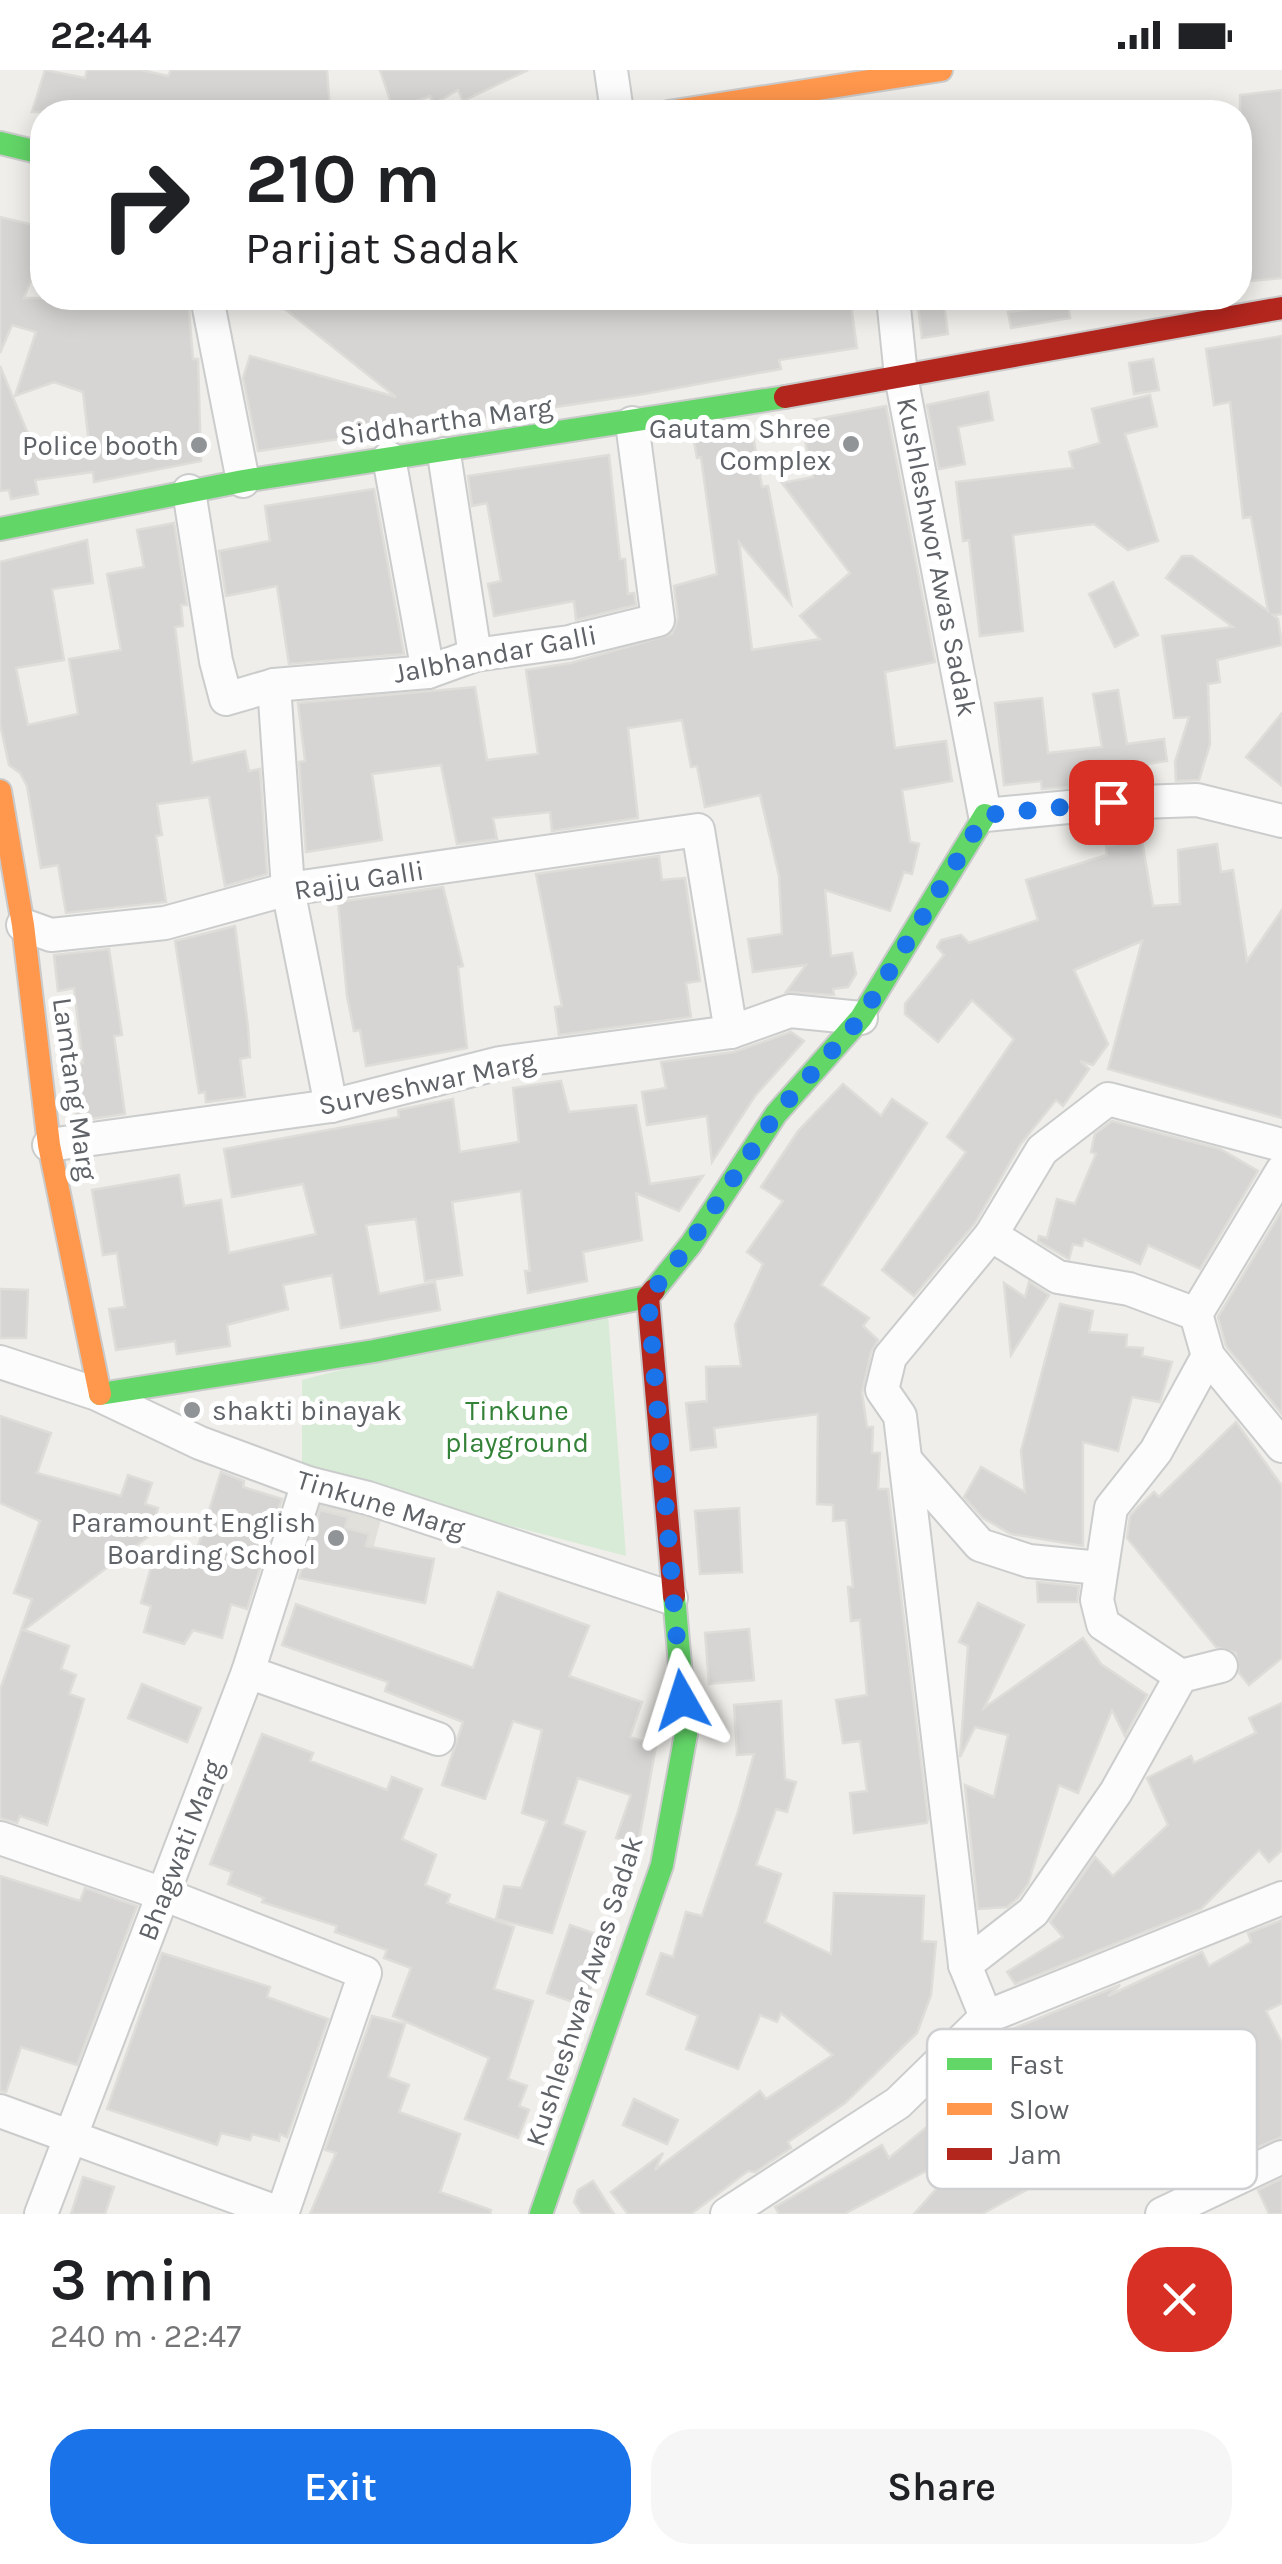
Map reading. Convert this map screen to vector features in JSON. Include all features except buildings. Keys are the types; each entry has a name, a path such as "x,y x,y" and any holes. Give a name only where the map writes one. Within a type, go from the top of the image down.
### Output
{"street":[{"path":"611,70 615,100"},
{"path":"830,100 871,97 941,70"},
{"path":"0,143 30,150"},
{"name":"Siddhartha Marg","path":"0,528 243,481 632,423 1282,308"},
{"path":"209,310 243,481"},
{"name":"Kushleshwor Awas Sadak","path":"894,310 902,376 985,815"},
{"name":"Jalbhandar Galli","path":"189,491 216,661 226,699 274,685 428,672 475,655 568,642 658,620 632,423"},
{"path":"444,454 475,655"},
{"path":"390,458 428,672"},
{"path":"274,685 288,889 331,1106"},
{"name":"Lamtang Marg","path":"0,791 24,925 50,1146 97,1394"},
{"path":"648,1297 690,1244 776,1114 861,1018 985,815 1196,800 1282,821"},
{"name":"Rajju Galli","path":"24,925 51,935 165,924 288,889 698,830 731,1032"},
{"name":"Surveshwar Marg","path":"50,1146 331,1106 500,1062 731,1032 790,1012 861,1018"},
{"path":"986,2017 965,1966 908,1463 900,1416 882,1390 890,1357 991,1235 1042,1150 1108,1099 1282,1145"},
{"path":"1282,1170 1196,1314 1208,1356 1282,1446"},
{"path":"991,1235 1058,1278 1129,1289 1196,1314"},
{"name":"Tinkune Marg","path":"97,1394 374,1351 648,1297"},
{"name":"Kushleshwar Awas Sadak","path":"541,2214 662,1864 686,1734 671,1598 648,1297"},
{"path":"1181,1676 1104,1624 1097,1600 1111,1508 1156,1451 1208,1356"},
{"name":"Tinkune Marg","path":"0,1362 97,1394 200,1443 308,1483 368,1498 671,1598"},
{"path":"908,1463 980,1545 1029,1562 1100,1568"},
{"name":"Bhagwati Marg","path":"41,2214 67,2137 248,1672 308,1483"},
{"path":"965,1966 1034,1912 1116,1792 1181,1676 1221,1666"},
{"path":"248,1672 438,1739"},
{"path":"0,1838 163,1894 366,1973 282,2214 0,2111"},
{"path":"974,2029 986,2017 1282,1898"},
{"path":"727,2214 898,2103 927,2075"},
{"path":"1257,2169 1282,2157"},
{"path":"1162,2214 1215,2189"}],"shaded area":[{"name":"Paramount English Boarding School","path":"311,1491 383,1512 363,1585 286,1564"}],"green space":[{"name":"Tinkune playground","path":"607,1301 626,1556 302,1471 302,1380"}],"traffic: fast":[{"path":"0,143 30,150"},
{"path":"0,529 243,481 785,397"},
{"path":"654,1290 691,1244 776,1114 861,1018 985,815"},
{"path":"100,1394 374,1351 648,1297"},
{"path":"541,2214 662,1865 686,1734 674,1596"}],"traffic: slow":[{"path":"746,100 941,70"},
{"path":"0,791 23,925 49,1145 100,1394"}],"traffic: jam":[{"path":"785,397 1282,308"},
{"path":"654,1290 648,1297 674,1596"}],"place":[{"name":"Gautam Shree Complex","path":"851,444"},
{"name":"Police booth","path":"199,445"},
{"name":"shakti binayak","path":"192,1410"},
{"name":"Paramount English Boarding School","path":"336,1538"}],"route":[{"path":"682,1700 648,1297 690,1244 776,1114 861,1018 985,815 1111,802"}]}
